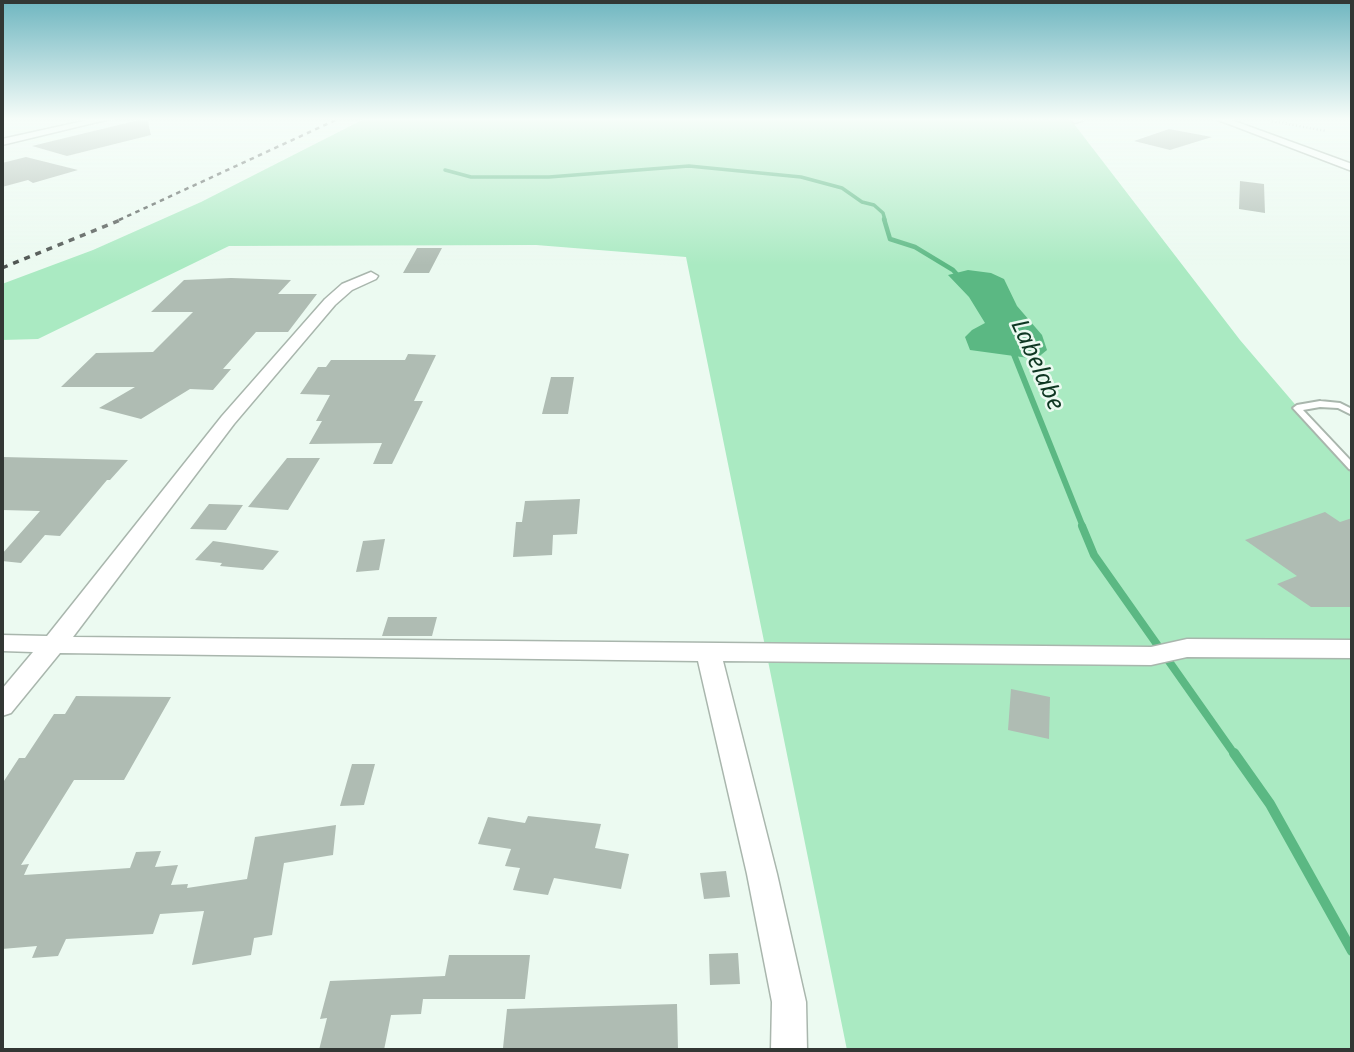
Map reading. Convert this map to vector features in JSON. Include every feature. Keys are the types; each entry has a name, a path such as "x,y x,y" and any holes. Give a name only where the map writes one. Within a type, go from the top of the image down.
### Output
{"street":[{"path":"2,706 53,645 228,420 289,348 347,287 371,276"},
{"path":"2,643 1151,656 1187,648 1352,649"},
{"path":"709,653 762,874 789,1002 789,1050"}],"lane":[{"path":"1352,412 1340,406 1320,404 1297,408 1352,467"}],"shaded area":[{"path":"270,167 1107,167 1240,340 1352,471 1352,1050 847,1050 686,257 536,245 229,246 38,339 2,340 2,284 93,250 201,202"},
{"path":"968,270 991,273 1004,279 1017,306 1042,335 1047,350 1036,359 970,350 965,337 985,323 969,297 948,275"}],"building":[{"path":"2,167 66,167 78,170 33,183 28,180 2,187"},
{"path":"1240,181 1264,184 1265,213 1239,209"},
{"path":"417,248 442,248 429,273 403,273"},
{"path":"184,280 291,280 278,294 317,294 288,332 256,332 223,369 231,369 213,390 190,389 141,419 99,408 135,387 61,387 96,353 153,352 193,312 151,312"},
{"path":"408,354 436,355 414,401 423,401 392,464 373,464 382,443 309,444 322,421 316,421 330,395 300,394 318,367 326,367 331,360 405,360"},
{"path":"551,377 574,377 568,414 542,414"},
{"path":"2,457 128,460 107,480 60,536 45,535 21,563 2,561 2,554 40,511 2,510"},
{"path":"287,458 320,458 288,510 248,507"},
{"path":"580,499 577,534 553,535 552,555 513,557 516,522 522,522 525,501"},
{"path":"209,504 243,505 226,530 190,529"},
{"path":"1325,512 1340,522 1352,518 1352,607 1311,607 1277,584 1297,576 1245,540"},
{"path":"385,539 379,570 356,572 363,541"},
{"path":"213,541 279,551 263,570 220,566 222,563 195,560"},
{"path":"388,617 437,617 432,636 382,636"},
{"path":"1011,689 1050,697 1049,739 1008,730"},
{"path":"76,696 171,697 124,780 74,780 21,865 29,864 24,875 130,868 136,852 161,851 155,867 178,865 171,885 188,884 187,888 247,879 255,837 336,825 333,855 284,863 272,935 254,938 251,955 192,965 204,911 160,914 153,934 66,939 58,956 32,958 37,946 2,949 2,784 19,758 25,758 54,714 65,714"},
{"path":"352,764 375,764 364,805 340,806"},
{"path":"528,816 601,824 595,848 629,854 621,889 554,878 548,895 513,890 520,868 505,866 511,849 478,844 488,817 525,823"},
{"path":"726,871 730,897 704,899 700,873"},
{"path":"738,953 740,984 710,985 709,954"},
{"path":"449,955 530,955 525,999 423,999 421,1014 391,1015 384,1050 319,1050 327,1018 320,1019 330,981 445,976"},
{"path":"677,1004 678,1050 503,1048 507,1009"}],"waterway":[{"name":"Labelabe","path":"445,170 471,177 549,177 675,167"},
{"name":"Labelabe","path":"700,167 801,177 842,188 862,202 874,205 883,213 885,220"},
{"name":"Labelabe","path":"884,219 890,239 915,247 953,270 961,279"},
{"name":"Labelabe","path":"1013,352 1083,527"},
{"name":"Labelabe","path":"1082,526 1094,555 1235,755"},
{"name":"Labelabe","path":"1234,753 1270,804 1352,951"}],"railway":[{"path":"119,220 234,167"},
{"path":"2,268 123,219"}]}
